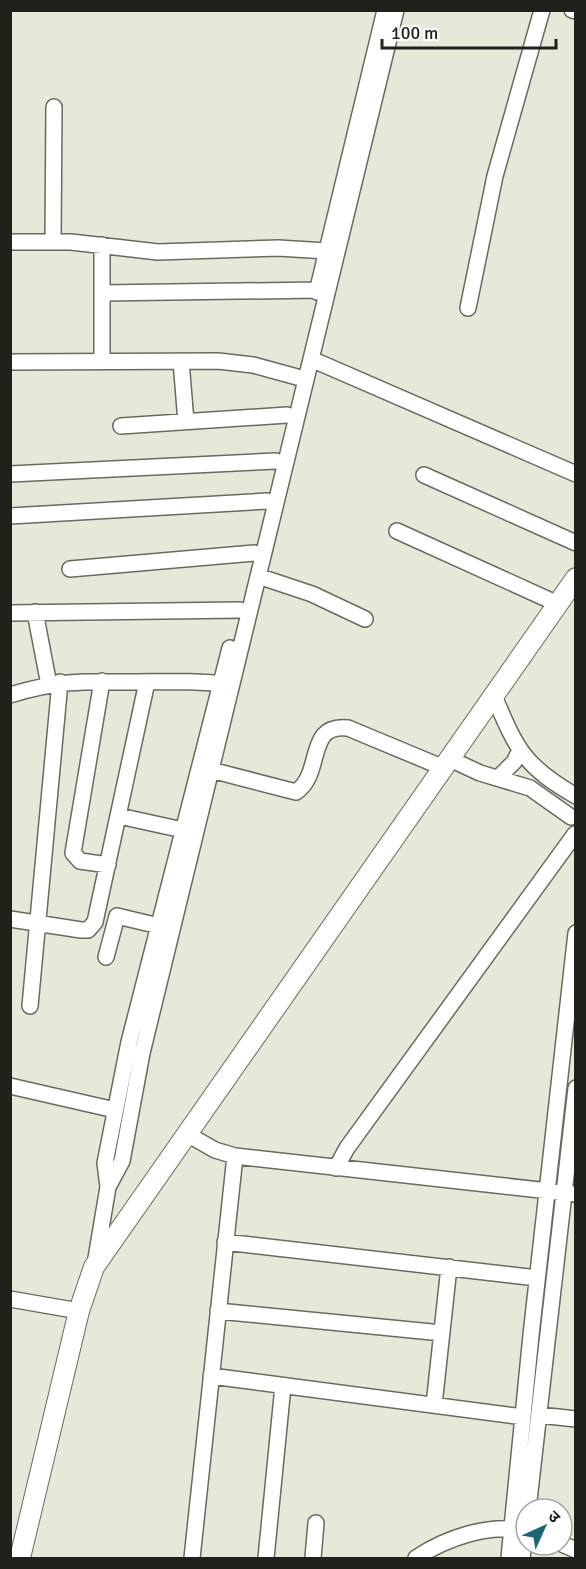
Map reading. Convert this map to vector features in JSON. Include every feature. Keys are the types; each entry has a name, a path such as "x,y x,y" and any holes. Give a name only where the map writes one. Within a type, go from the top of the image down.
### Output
{"main road":[{"path":"20,1558 79,1311 94,1267 576,578"}],"street":[{"path":"108,1187 122,1161 142,1053 211,771 240,610 385,10"},
{"path":"94,1267 108,1187 105,1163 129,1042 183,830 258,576 396,10"},
{"path":"468,308 495,176 542,10"},
{"path":"53,241 54,107"},
{"path":"10,242 53,241 158,252 278,248 327,251"},
{"path":"102,245 102,361"},
{"path":"102,293 318,290"},
{"path":"311,359 576,474"},
{"path":"10,362 181,361 253,365 297,377"},
{"path":"181,361 186,422"},
{"path":"121,426 288,415"},
{"path":"10,474 276,461"},
{"path":"424,475 576,543"},
{"path":"10,516 267,501"},
{"path":"397,531 558,604"},
{"path":"70,569 254,553"},
{"path":"258,576 312,594 364,619"},
{"path":"10,613 240,610"},
{"path":"30,1006 39,923 54,683 35,612"},
{"path":"102,681 74,853 80,861 108,865"},
{"path":"10,695 54,683 195,681 227,685"},
{"path":"10,919 81,930 92,927 119,816 147,682"},
{"path":"494,696 519,752 539,774 576,796"},
{"path":"211,771 296,792 309,778 320,739 327,730 336,727 348,728 447,764 530,788 573,813 575,835 347,1148 336,1168"},
{"path":"498,778 514,762 519,752"},
{"path":"119,816 183,830"},
{"path":"106,957 117,916 159,926"},
{"path":"522,1497 522,1417 576,933"},
{"path":"10,1086 115,1110"},
{"path":"529,1497 570,1193 576,1088"},
{"path":"187,1134 215,1150 234,1156 570,1193"},
{"path":"192,1558 234,1156"},
{"path":"225,1242 537,1278"},
{"path":"434,1405 449,1267"},
{"path":"10,1299 79,1311"},
{"path":"218,1311 442,1333"},
{"path":"211,1376 522,1417"},
{"path":"266,1558 283,1386"},
{"path":"539,1415 576,1419"},
{"path":"313,1558 316,1522"},
{"path":"416,1558 459,1537 514,1530"}]}
